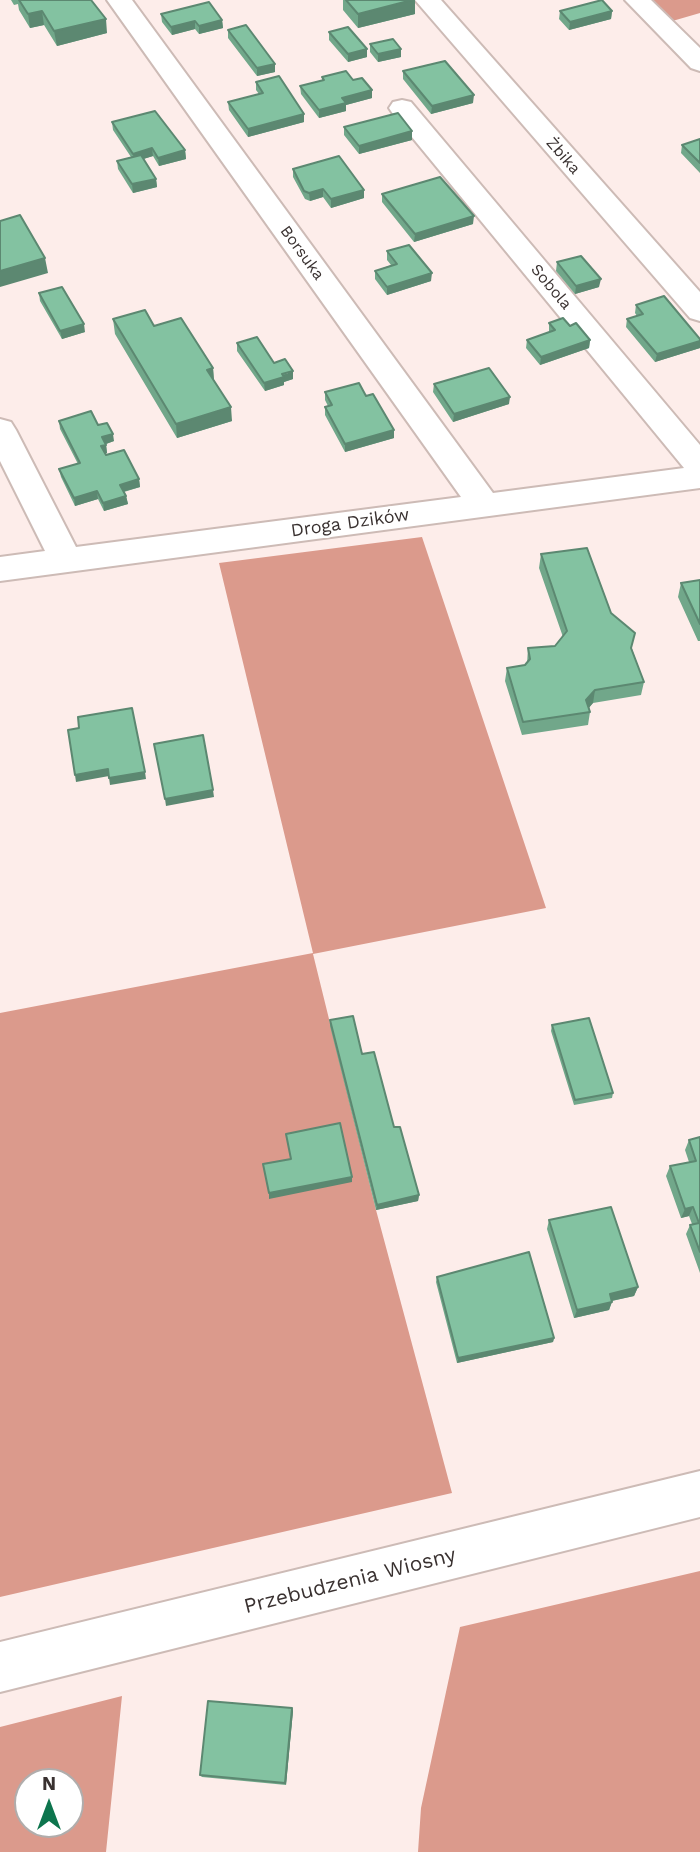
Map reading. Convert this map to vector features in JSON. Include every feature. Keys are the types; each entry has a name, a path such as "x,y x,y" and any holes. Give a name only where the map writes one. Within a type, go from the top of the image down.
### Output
{"street":[{"name":"Borsuka","path":"119,0 485,506"},
{"name":"Żbika","path":"426,0 700,311"},
{"path":"637,0 700,63"},
{"name":"Sobola","path":"402,108 700,466"},
{"path":"0,430 67,561"},
{"name":"Droga Dzików","path":"0,569 700,477"},
{"name":"Przebudzenia Wiosny","path":"0,1667 700,1494"}],"shaded area":[{"path":"646,0 700,0 700,13 669,22"},
{"path":"422,537 546,908 313,954 376,1210 452,1493 0,1597 0,1013 313,953 219,563"},
{"path":"700,1571 700,1852 418,1852 421,1808 460,1627"},
{"path":"122,1696 106,1852 0,1852 0,1727"}],"building":[{"path":"19,0 91,0 106,19 54,31 42,11 28,14"},
{"path":"346,0 412,0 358,14"},
{"path":"602,0 612,11 570,22 560,11"},
{"path":"209,2 222,20 199,26 195,21 171,27 161,14"},
{"path":"246,25 275,64 257,68 228,30"},
{"path":"348,27 367,49 348,54 329,32"},
{"path":"393,39 401,49 378,54 370,44"},
{"path":"445,61 474,95 432,106 403,71"},
{"path":"346,71 353,80 362,78 372,90 342,98 346,103 319,110 300,86 324,80 322,77"},
{"path":"279,76 304,114 248,129 228,102 263,93 256,82"},
{"path":"155,111 185,150 158,158 152,148 133,154 112,122"},
{"path":"398,113 412,131 359,146 344,127"},
{"path":"700,139 700,163 682,145"},
{"path":"141,155 156,179 132,184 117,161"},
{"path":"339,156 364,190 331,199 323,189 309,193 304,191 293,169"},
{"path":"440,177 474,216 415,234 382,194"},
{"path":"20,215 45,258 0,271 0,221"},
{"path":"409,245 432,273 387,287 375,271 397,264 387,251"},
{"path":"581,256 601,279 576,286 557,262"},
{"path":"62,287 84,324 60,331 39,293"},
{"path":"664,296 700,341 657,354 627,319 643,314 636,305"},
{"path":"145,310 154,326 181,318 213,368 207,370 231,407 176,424 113,319"},
{"path":"563,318 570,326 576,323 590,340 541,357 527,340 555,330 549,323"},
{"path":"257,337 274,363 285,359 293,371 282,374 284,377 264,383 237,343"},
{"path":"489,368 510,397 454,414 434,384"},
{"path":"359,383 366,396 373,394 394,430 345,444 325,407 332,405 325,392"},
{"path":"91,411 98,425 107,423 113,434 102,437 106,445 101,446 106,455 124,450 139,479 120,485 126,496 103,503 97,491 74,498 59,469 80,463 59,421"},
{"path":"587,548 611,613 635,633 631,648 644,682 595,690 586,700 590,712 523,722 507,668 525,665 530,659 528,648 555,646 567,631 541,554"},
{"path":"700,580 700,624 681,583"},
{"path":"132,708 145,772 109,778 108,769 75,775 68,730 79,728 78,717"},
{"path":"203,735 213,790 165,799 154,744"},
{"path":"353,1016 362,1054 374,1052 394,1127 400,1127 419,1195 377,1205 330,1020"},
{"path":"589,1018 613,1093 575,1100 552,1025"},
{"path":"340,1123 352,1177 269,1193 263,1164 291,1159 286,1134"},
{"path":"700,1137 700,1252 690,1225 699,1223 693,1207 685,1209 670,1166 696,1161 689,1140"},
{"path":"611,1207 638,1287 610,1294 612,1302 577,1310 549,1220"},
{"path":"529,1252 554,1338 458,1358 437,1277"},
{"path":"208,1701 292,1708 285,1783 200,1775"}]}
